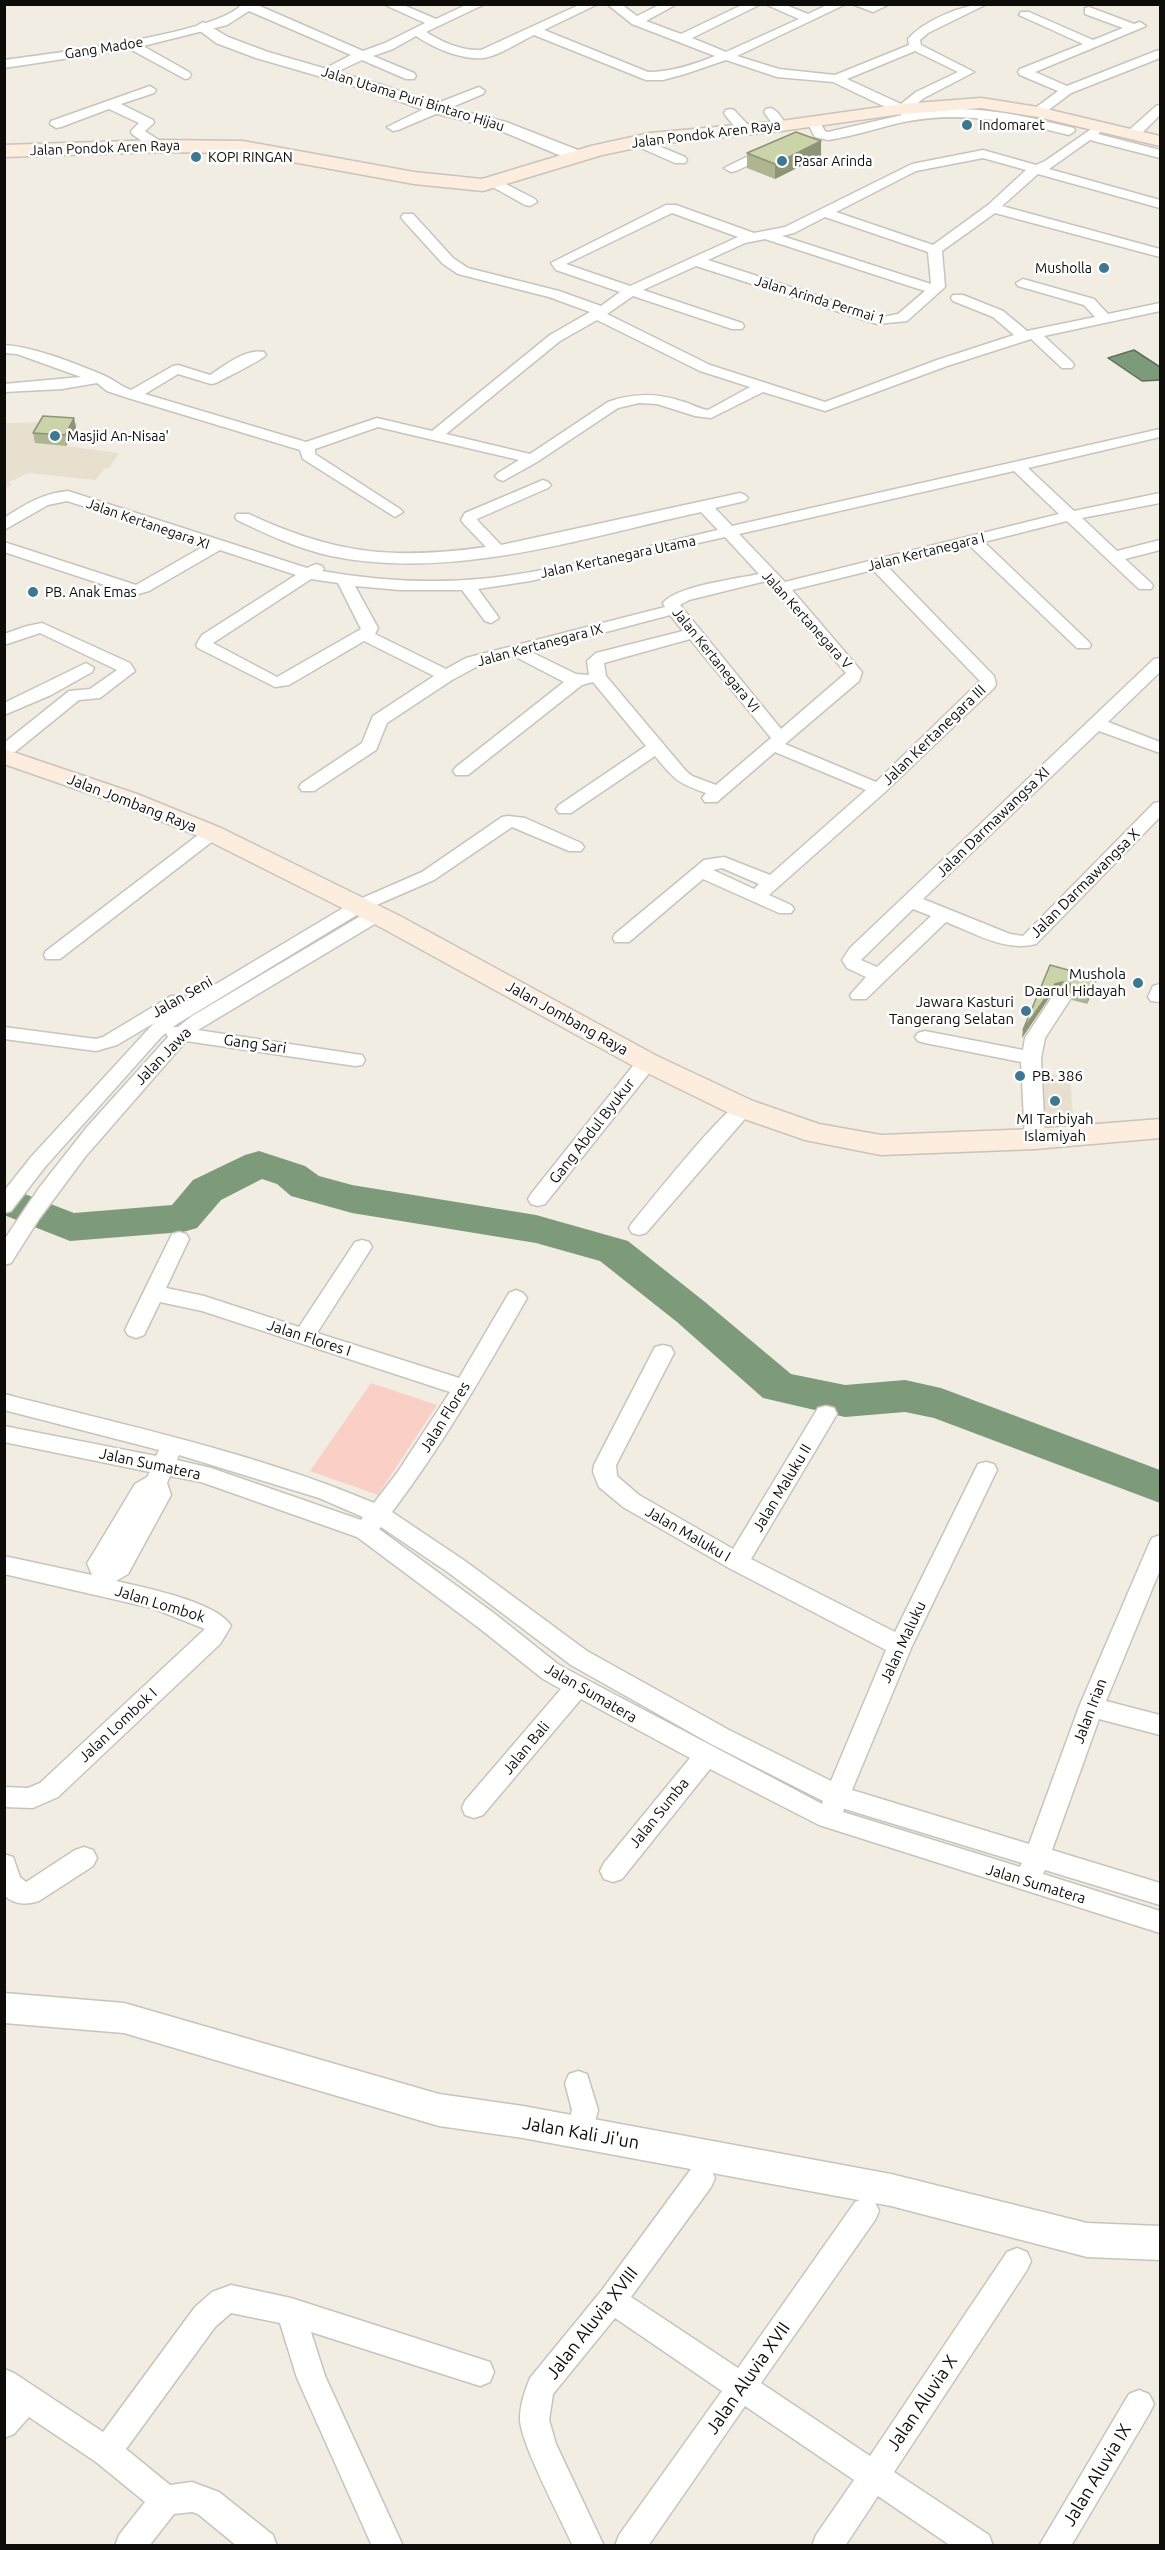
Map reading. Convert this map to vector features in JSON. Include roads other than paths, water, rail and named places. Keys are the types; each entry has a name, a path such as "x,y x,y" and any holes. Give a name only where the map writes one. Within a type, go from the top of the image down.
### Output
{"main road":[{"name":"Jalan Pondok Aren Raya","path":"4,151 158,146 243,147 447,183 483,185 496,183 577,156 637,141 744,129 815,126 981,104 1038,112 1085,129 1161,141"},
{"name":"Jalan Jombang Raya","path":"4,754 212,833 360,907 647,1062 743,1108 815,1133 881,1145 1035,1139 1161,1129"}],"street":[{"path":"389,4 436,23"},
{"path":"326,73 479,4"},
{"path":"417,32 475,55 495,49 592,4"},
{"path":"613,4 636,21 726,56 777,73 836,80 908,112 1000,114 1085,129 1161,154"},
{"path":"636,21 671,4"},
{"path":"681,39 755,4"},
{"path":"771,4 809,19"},
{"path":"535,31 652,78 668,76 726,56 840,4"},
{"path":"863,6 884,4"},
{"path":"915,47 914,39 924,30 981,4"},
{"path":"209,31 241,21 246,16 248,6 410,76"},
{"path":"1068,90 1024,72 1136,27 1089,11"},
{"path":"1025,15 1092,44"},
{"name":"Gang Madoe","path":"4,64 209,31"},
{"name":"Jalan Utama Puri Bintaro Hijau","path":"209,31 222,40 262,55 326,73 435,109 501,125 577,156"},
{"path":"132,45 185,75"},
{"path":"836,80 915,47 968,72 920,95 908,112"},
{"path":"1038,112 1068,90 1161,54"},
{"path":"56,124 150,90"},
{"path":"393,127 479,91"},
{"path":"110,104 148,123 137,131 158,146"},
{"path":"1133,135 1161,109"},
{"path":"730,113 744,129"},
{"path":"797,138 815,126"},
{"path":"731,168 778,127"},
{"path":"935,250 993,208 1034,170 1050,164 1085,129"},
{"path":"1034,170 1037,161 1085,129"},
{"path":"637,141 680,160"},
{"path":"434,436 548,343 630,291 741,240 789,230 912,168 983,154 1161,204"},
{"path":"496,183 530,202"},
{"path":"737,326 561,267 558,263 671,208 936,290 940,282 935,250"},
{"path":"993,208 1161,253"},
{"path":"826,213 935,250"},
{"path":"408,218 448,261 463,271 554,294 599,312 705,368 828,406 942,363 1029,336 1161,307"},
{"name":"Jalan Arinda Permai 1","path":"696,261 882,321 902,318 936,290"},
{"path":"1023,283 1089,302 1106,319"},
{"path":"958,298 998,314 1067,365"},
{"path":"4,349 19,350 100,379 111,388 133,396 307,447 347,431 377,423 532,459"},
{"path":"133,396 178,369 211,380 259,355"},
{"path":"4,388 62,385 100,379"},
{"path":"503,477 613,405 626,400 642,398 658,400 711,414 761,387"},
{"name":"Jalan Kertanegara Utama","path":"216,546 311,574 344,580 395,584 466,585 550,572 1161,434"},
{"path":"307,447 308,456 395,512"},
{"path":"1016,465 1145,586"},
{"path":"498,550 488,538 470,524 471,516 543,485"},
{"name":"Jalan Kertanegara XI","path":"4,525 43,501 58,496 68,496 216,546"},
{"path":"243,517 291,539 333,551 373,556 419,557 498,550 740,498"},
{"name":"Jalan Kertanegara I","path":"781,588 1071,516 1161,498"},
{"name":"Jalan Kertanegara V","path":"657,746 686,780 715,795 853,677 854,672 781,588 704,506"},
{"path":"973,540 1083,645"},
{"path":"1114,557 1161,545"},
{"name":"Jalan Kertanegara XI","path":"4,547 135,590 216,546"},
{"path":"333,551 311,574 208,638 204,642 206,648 279,682 364,635 370,628 344,580"},
{"name":"Jalan Kertanegara III","path":"757,896 878,789 988,684 988,681 876,564"},
{"name":"Jalan Kertanegara VI","path":"769,576 684,596 671,603 777,743"},
{"path":"466,585 491,618"},
{"name":"Jalan Kertanegara IX","path":"308,787 370,746 379,720 446,676 472,663 674,609"},
{"path":"4,640 29,630 42,628 126,669 94,694 75,695 4,754"},
{"path":"565,809 657,746 598,676 595,664 598,658 693,633"},
{"path":"364,635 446,676"},
{"path":"517,651 577,680"},
{"name":"Jalan Darmawangsa XI","path":"879,976 854,964 852,958 1161,663"},
{"path":"4,710 86,668"},
{"path":"462,771 577,680 598,676"},
{"path":"28,699 56,710"},
{"path":"1096,724 1161,748"},
{"path":"777,743 878,789"},
{"name":"Jalan Darmawangsa X","path":"911,902 1005,939 1020,942 1029,940 1161,807"},
{"path":"360,907 428,876 508,821 519,822 575,847"},
{"path":"53,955 212,833"},
{"path":"622,938 710,864 724,862 772,883"},
{"path":"702,872 785,909"},
{"name":"Jalan Jawa","path":"16,1191 155,1032 170,1020 360,907"},
{"name":"Jalan Jawa","path":"4,1258 27,1218 49,1188 93,1133 180,1034 360,907"},
{"name":"Jalan Seni","path":"4,1033 96,1045 110,1041 295,933 360,907"},
{"path":"859,995 942,915"},
{"path":"1035,1139 1031,1058 1035,1038 1061,998"},
{"name":"Gang Sari","path":"155,1032 355,1060"},
{"path":"925,1037 1031,1058"},
{"name":"Gang Abdul Byukur","path":"538,1199 647,1062"},
{"path":"639,1228 718,1134 743,1108"},
{"path":"16,1191 49,1188"},
{"path":"136,1330 179,1239"},
{"path":"304,1336 362,1247"},
{"name":"Jalan Flores I","path":"152,1293 204,1304 464,1388"},
{"name":"Jalan Flores","path":"371,1523 405,1479 464,1388 516,1298"},
{"name":"Jalan Maluku I","path":"663,1353 605,1465 604,1477 631,1502 737,1562 900,1646"},
{"name":"Jalan Sumatera","path":"4,1402 164,1464"},
{"name":"Jalan Maluku II","path":"737,1562 826,1414"},
{"name":"Jalan Sumatera","path":"4,1434 164,1464 371,1523 457,1567 579,1658 730,1742 832,1807 1037,1858 1161,1894"},
{"name":"Jalan Lombok","path":"101,1581 120,1568 160,1495 164,1464"},
{"name":"Jalan Maluku","path":"832,1807 900,1646 986,1470"},
{"name":"Jalan Sumatera","path":"371,1523 551,1672 706,1756 1027,1882 1161,1922"},
{"name":"Jalan Irian","path":"1027,1882 1091,1707 1161,1544"},
{"name":"Jalan Lombok","path":"7,1572 101,1581 212,1620 219,1626"},
{"name":"Jalan Lombok I","path":"4,1797 32,1799 49,1790 212,1637 219,1626"},
{"name":"Jalan Bali","path":"474,1808 577,1687"},
{"path":"1091,1707 1161,1725"},
{"name":"Jalan Sumba","path":"613,1871 706,1756"},
{"path":"4,1865 9,1882 18,1892 30,1893 84,1858"},
{"name":"Jalan Kali Ji'un","path":"4,2008 124,2018 439,2110 580,2133 891,2190 1087,2240 1161,2243"},
{"path":"578,2084 585,2110 580,2133"},
{"name":"Jalan Aluvia XVIII","path":"589,2546 543,2448 534,2420 534,2409 540,2388 612,2300 701,2178"},
{"name":"Jalan Aluvia XVII","path":"630,2546 865,2211"},
{"name":"Jalan Aluvia X","path":"827,2546 1017,2261"},
{"path":"106,2452 205,2316 222,2302 231,2299 291,2312 480,2372"},
{"path":"612,2300 978,2546"},
{"path":"291,2312 311,2378 388,2546"},
{"path":"4,2424 15,2391 106,2452 166,2500 192,2497 208,2503 262,2546"},
{"name":"Jalan Aluvia IX","path":"1054,2546 1139,2404"},
{"path":"130,2546 166,2500"}],"waterway":[{"path":"4,1199 70,1227 183,1218 207,1190 259,1164 291,1175 305,1186 352,1199 536,1229 614,1251 691,1312 778,1387 845,1401 905,1396 941,1404 1160,1487"}],"place":[{"name":"Indomaret","path":"967,125"},
{"name":"KOPI RINGAN","path":"196,157"},
{"name":"Pasar Arinda","path":"782,161"},
{"name":"Musholla","path":"1104,268"},
{"name":"Masjid An-Nisaa'","path":"55,436"},
{"name":"PB. Anak Emas","path":"33,592"},
{"name":"Mushola Daarul Hidayah","path":"1138,983"},
{"name":"Jawara Kasturi Tangerang Selatan","path":"1026,1011"},
{"name":"PB. 386","path":"1020,1076"},
{"name":"MI Tarbiyah Islamiyah","path":"1055,1101"}]}
